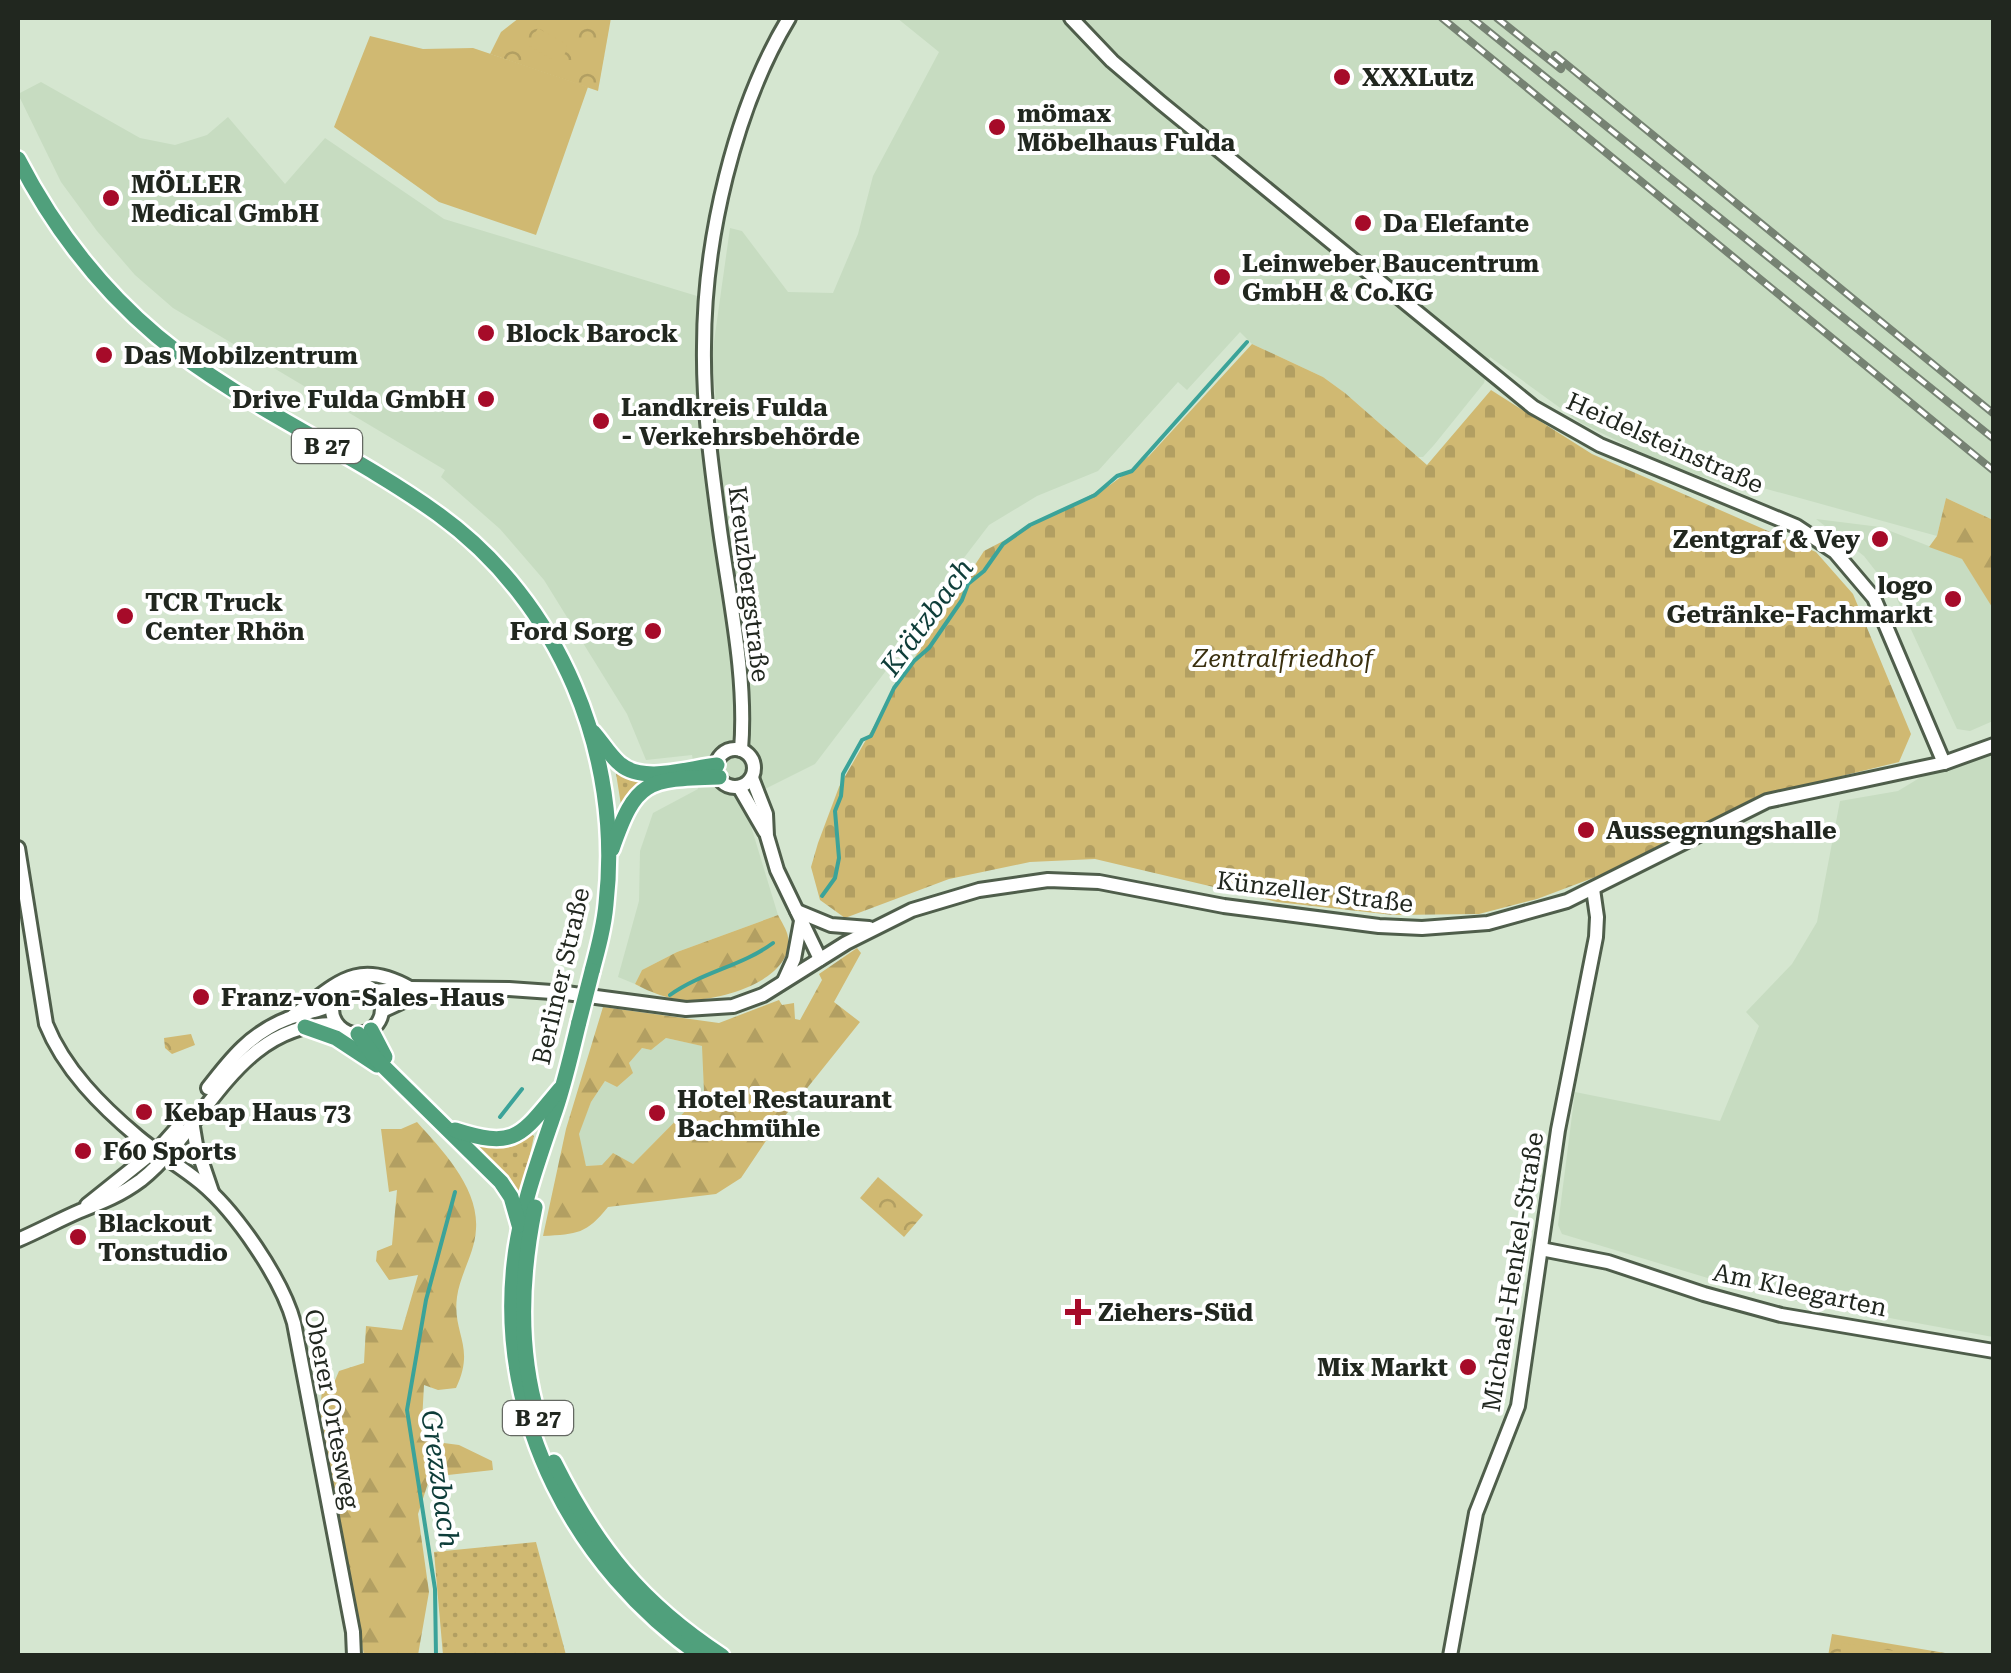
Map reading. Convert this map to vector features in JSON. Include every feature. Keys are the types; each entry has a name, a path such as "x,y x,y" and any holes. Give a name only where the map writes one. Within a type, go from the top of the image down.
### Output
{"highway":[{"name":"Berliner Straße","path":"18,159 47,212 114,296 209,375 437,513 511,582 548,633 573,680 591,729 604,794 609,858 606,908 554,1115 526,1256 524,1307 535,1407 548,1451 594,1536 630,1582 722,1656"},
{"path":"591,729 617,762 630,770 718,771"},
{"path":"609,858 626,808 641,791 666,781 718,771"},
{"path":"299,1022 336,1038 393,1074"},
{"path":"364,1032 376,1058 501,1182 511,1198 520,1228"},
{"path":"449,1128 502,1141 514,1136 562,1086"},
{"name":"Berliner Straße","path":"554,1115 520,1228 512,1307 515,1357 525,1411 560,1499 600,1562 640,1606 701,1656"}],"main road":[{"name":"Kreuzbergstraße","path":"767,836 766,814 752,778 754,763 741,750 740,682 707,434 704,347 706,294 716,228 740,130 764,66 789,18"},
{"name":"Heidelsteinstraße","path":"1071,18 1145,90 1533,407 1600,445 1796,526 1835,552 1874,598 1944,763"},
{"name":"Künzeller Straße","path":"410,988 542,991 686,1008 719,1008 753,1000 872,928 945,899 1048,880 1098,882 1270,913 1422,928 1503,921 1567,901 1766,801 1944,763 1994,744"},
{"path":"741,750 723,754 718,771 727,785 739,787 752,778"},
{"name":"Kreuzbergstraße","path":"739,787 767,836 777,870 820,959"},
{"name":"Oberer Ortesweg","path":"18,848 51,1037 70,1069 134,1134 212,1194 273,1273 291,1311 340,1560 354,1656"},
{"name":"Michael-Henkel-Straße","path":"1450,1656 1476,1513 1518,1406 1558,1130 1596,938 1592,889"},
{"path":"782,983 794,959 798,915 831,925 872,928"},
{"path":"299,1022 337,981 352,976 398,981 410,988"},
{"path":"18,1240 119,1196 252,1053 332,1004 337,994 350,985 374,991 382,1011"},
{"path":"374,991 410,988"},
{"path":"332,1004 336,1024 342,1030 364,1032 382,1011 427,990"},
{"path":"160,1153 238,1050 260,1032 299,1022 336,1024"},
{"path":"192,1121 212,1194"},
{"name":"Am Kleegarten","path":"1541,1249 1608,1262 1704,1294 1781,1314 1994,1351"}],"shaded area":[{"path":"897,18 1993,18 1993,520 1946,498 1937,536 1756,486 1750,493 1665,464 1581,423 1490,357 1484,383 1434,445 1418,457 1323,377 1252,344 1240,332 1187,390 1178,382 1098,471 1037,496 989,525 926,618 815,764 743,800 778,915 677,952 642,970 635,984 618,977 639,901 640,851 653,813 698,789 692,755 646,760 627,714 544,580 500,529 441,477 445,470 173,308 135,275 61,182 18,94 41,82 140,138 175,145 207,135 228,117 285,184 325,138 444,219 697,296 701,442 719,438 712,356 730,228 742,231 788,292 833,293 858,234 873,176 939,52"},
{"path":"1816,519 1880,527 1962,559 1993,607 1993,721 1970,731 1957,729 1896,597 1864,556"},
{"path":"1993,745 1993,1337 1764,1295 1562,1234 1558,1225 1575,1092 1720,1121 1759,1026 1746,1012 1792,964 1817,922 1840,801 1898,791 1944,763"},
{"path":"666,1038 703,1046 704,1092 633,1164 586,1166 578,1134 591,1102 605,1081 617,1087 642,1048 651,1050"}],"green space":[{"path":"519,18 611,18 598,91 490,54 501,32"},
{"path":"538,28 566,44 561,60 553,60 528,45"},
{"path":"370,36 423,49 473,48 588,87 536,235 439,202 334,127"},
{"name":"Zentralfriedhof","path":"1252,344 1323,377 1427,465 1491,390 1592,454 1816,552 1853,594 1911,734 1899,762 1756,797 1622,867 1537,899 1479,914 1393,915 1277,902 1095,859 1030,862 949,879 845,918 820,900 811,867 839,787 902,677 984,551 1110,485 1149,456"},
{"path":"1946,498 1993,520 1992,607 1962,559 1929,547 1937,536"},
{"path":"615,767 645,780 633,788 621,805"},
{"path":"778,915 787,934 787,952 780,965 752,985 718,997 687,1000 660,995 635,984 642,970 677,952"},
{"path":"857,948 861,953 834,1002 860,1022 772,1132 741,1178 716,1194 608,1207 580,1231 543,1236 566,1129 603,1007 719,1023 779,1000 782,1005 794,1003 795,1019 800,1020 822,980 819,974","holes":["666,1038 702,1046 704,1092 633,1164 613,1153 602,1165 586,1166 579,1134 591,1102 605,1081 617,1087 633,1073 629,1063 642,1048 651,1050"]},
{"path":"191,1034 195,1045 172,1054 165,1048 164,1038"},
{"path":"417,1122 465,1185 472,1199 476,1229 457,1297 464,1351 462,1374 456,1388 438,1390 424,1385 421,1440 459,1445 492,1461 493,1470 430,1477 418,1514 429,1592 418,1655 364,1655 320,1410 322,1390 333,1385 339,1371 364,1363 366,1326 402,1330 418,1275 389,1280 376,1261 377,1251 392,1245 397,1190 389,1192 381,1129 401,1129"},
{"path":"534,1136 520,1201 471,1143 507,1147"},
{"path":"878,1177 923,1215 904,1237 860,1198"},
{"path":"536,1542 566,1655 443,1655 434,1552"},
{"path":"1832,1634 1957,1655 1828,1656"},
{"path":"1842,1643 1921,1655 1840,1655"}],"waterway":[{"name":"Krätzbach","path":"822,896 835,878 839,858 835,811 843,774 862,740 871,736 894,688 929,648 962,600 968,584 984,571 1003,544 1030,525 1095,495 1117,476 1132,471 1247,342"},
{"name":"Krätzbach","path":"670,995 773,943"},
{"name":"Krätzbach","path":"500,1117 522,1089"},
{"name":"Grezzbach","path":"436,1656 435,1589 407,1410 426,1300 455,1192"}],"railway":[{"path":"1442,18 1994,471"},
{"path":"1472,18 1994,439"},
{"path":"1497,18 1561,69"},
{"path":"1555,55 1994,414"}],"place":[{"name":"XXXLutz","path":"1342,77"},
{"name":"mömax Möbelhaus Fulda","path":"997,127"},
{"name":"MÖLLER Medical GmbH","path":"111,198"},
{"name":"Da Elefante","path":"1363,223"},
{"name":"Leinweber Baucentrum GmbH & Co.KG","path":"1222,277"},
{"name":"Block Barock","path":"486,333"},
{"name":"Das Mobilzentrum","path":"104,355"},
{"name":"Drive Fulda GmbH","path":"486,399"},
{"name":"Landkreis Fulda - Verkehrsbehörde","path":"601,421"},
{"name":"Zentgraf & Vey","path":"1880,539"},
{"name":"logo Getränke-Fachmarkt","path":"1953,599"},
{"name":"TCR Truck Center Rhön","path":"125,616"},
{"name":"Ford Sorg","path":"653,631"},
{"name":"Aussegnungshalle","path":"1586,830"},
{"name":"Franz-von-Sales-Haus","path":"201,997"},
{"name":"Kebap Haus 73","path":"144,1112"},
{"name":"Hotel Restaurant Bachmühle","path":"657,1113"},
{"name":"F60 Sports","path":"83,1151"},
{"name":"Blackout Tonstudio","path":"78,1237"},
{"name":"Ziehers-Süd","path":"1078,1312"},
{"name":"Mix Markt","path":"1468,1367"}]}
